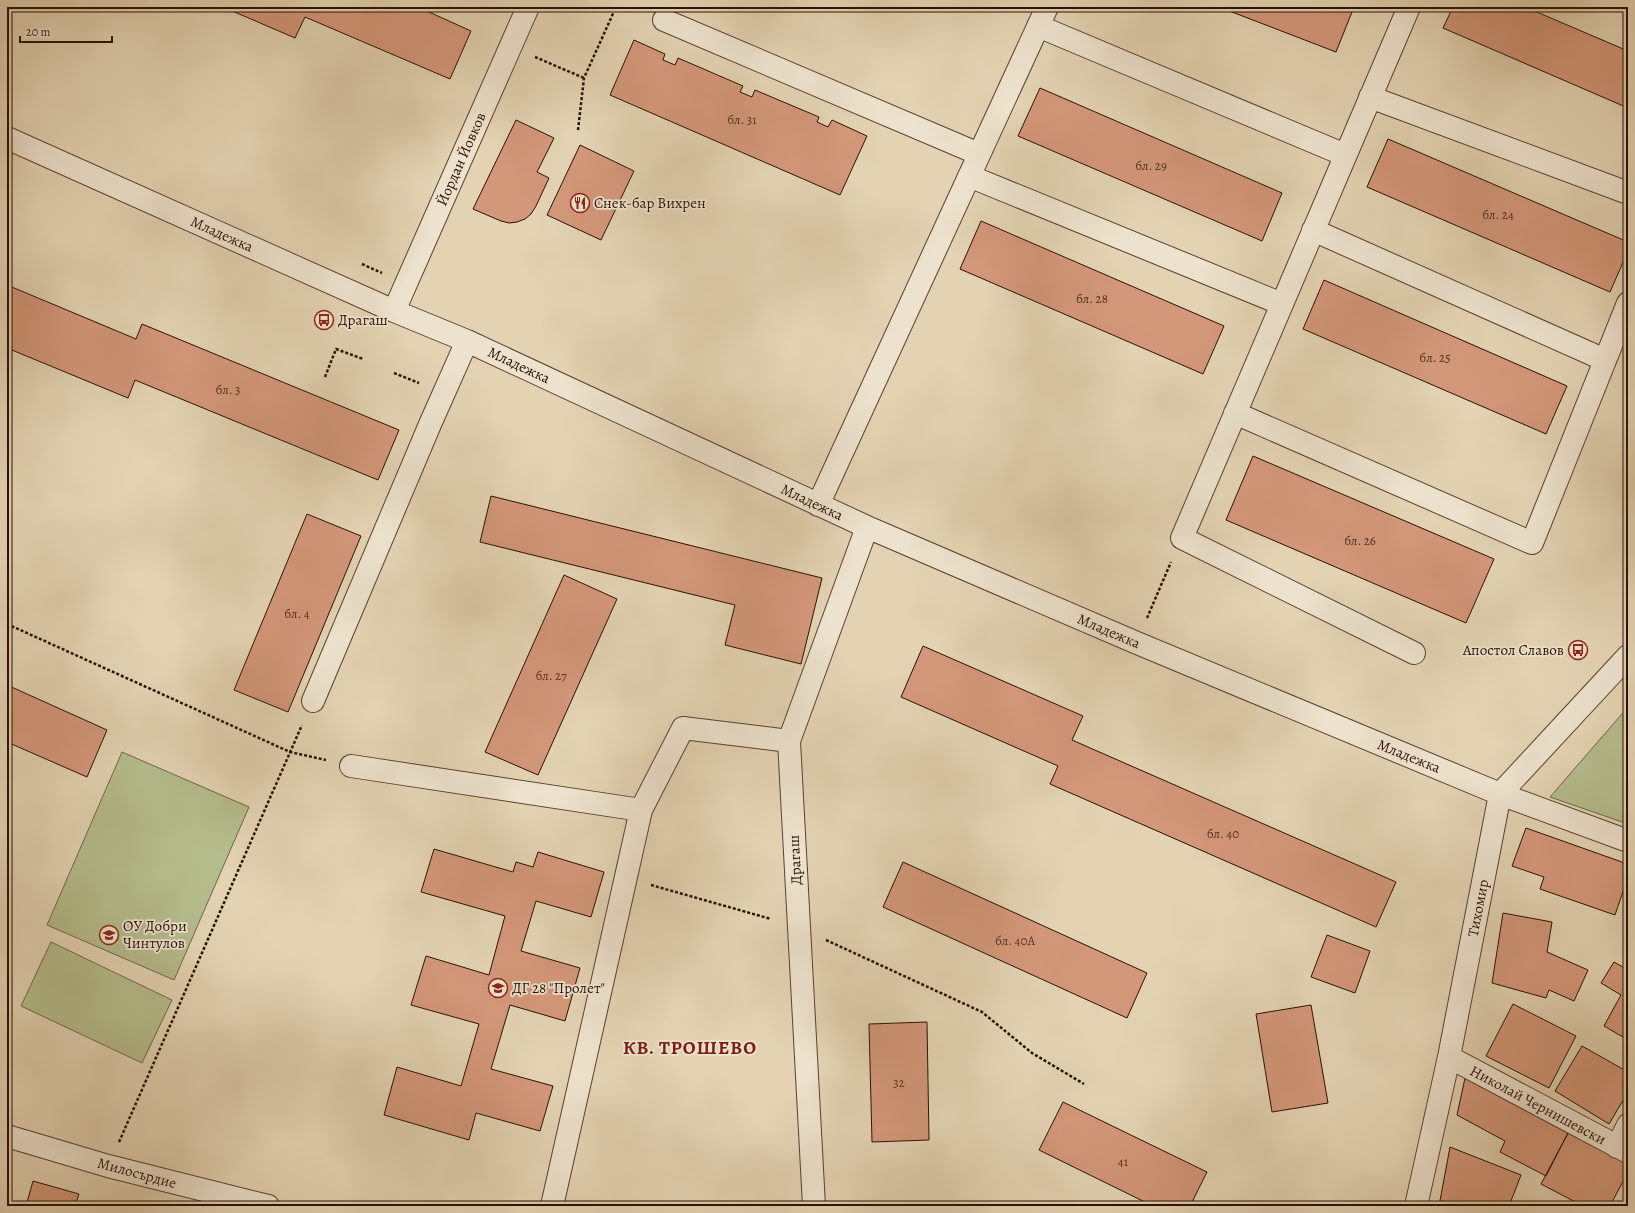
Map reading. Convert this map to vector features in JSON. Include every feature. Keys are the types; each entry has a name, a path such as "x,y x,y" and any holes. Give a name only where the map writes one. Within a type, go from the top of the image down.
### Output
{"street":[{"name":"Йордан Йовков","path":"394,310 528,7"},
{"path":"818,505 1047,7"},
{"path":"1409,7 1182,538 1414,653"},
{"path":"664,20 979,154"},
{"path":"1038,26 1346,155"},
{"path":"1370,97 1628,193"},
{"name":"Младежка","path":"7,138 467,341 867,527 1137,643 1500,794 1628,841"},
{"path":"969,176 1282,304"},
{"path":"1313,230 1605,360"},
{"path":"1235,413 1532,543 1628,303"},
{"path":"313,701 431,422 467,341"},
{"name":"Драгаш","path":"814,1206 788,740 867,527"},
{"path":"1500,794 1628,656"},
{"path":"552,1206 641,810 683,728 788,740"},
{"path":"351,766 641,810"},
{"name":"Тихомир","path":"1416,1206 1449,1057 1500,794"},
{"name":"Николай Чернишевски","path":"1449,1057 1622,1149"},
{"path":"1622,1149 1628,1125"},
{"name":"Милосърдие","path":"7,1136 108,1166 268,1206"}],"path":[{"path":"578,130 584,78 616,7"},
{"path":"511,47 584,78"},
{"path":"362,264 388,276"},
{"path":"324,377 336,349 363,359"},
{"path":"394,373 421,383"},
{"path":"1137,643 1182,538"},
{"path":"7,624 290,752 351,766"},
{"path":"108,1166 313,701"},
{"path":"626,878 799,927 982,1012 1032,1053 1084,1084"}],"green space":[{"path":"1628,707 1628,824 1550,797"},
{"path":"122,752 249,807 174,980 47,925"},
{"path":"51,942 172,1000 142,1063 21,1006"}],"building":[{"path":"223,7 418,7 471,31 450,79 305,17 295,38"},
{"path":"1219,7 1354,7 1336,52"},
{"path":"1453,7 1525,7 1628,51 1628,108 1443,28"},
{"path":"634,40 665,54 663,60 675,65 678,58 743,86 740,92 752,97 755,90 819,117 817,122 828,127 832,120 867,136 840,195 610,95"},
{"path":"1040,88 1282,193 1262,241 1018,136"},
{"path":"516,120 554,138 537,172 549,178 536,206 531,214 525,219 509,223 473,209"},
{"path":"1388,139 1628,242 1628,251 1610,292 1367,187"},
{"path":"580,145 634,171 601,240 547,215"},
{"path":"981,221 1224,326 1203,374 960,269"},
{"path":"1324,280 1567,386 1546,434 1303,329"},
{"path":"7,285 136,339 142,324 399,430 378,480 135,380 128,398 7,348"},
{"path":"1253,456 1494,559 1466,623 1226,520"},
{"path":"491,496 822,578 801,664 725,645 735,605 480,542"},
{"path":"307,514 361,536 288,712 234,690"},
{"path":"564,575 617,599 538,775 485,752"},
{"path":"923,646 1083,716 1072,740 1396,882 1376,927 1050,784 1058,766 901,697"},
{"path":"7,685 107,730 87,777 7,742"},
{"path":"1526,828 1622,862 1628,870 1628,877 1615,915 1540,889 1544,877 1512,866"},
{"path":"434,849 513,872 516,862 533,867 538,852 604,872 591,917 536,901 521,951 580,968 565,1021 510,1005 491,1069 553,1086 540,1131 476,1113 469,1140 384,1115 397,1067 461,1086 479,1024 411,1005 426,956 489,975 505,916 421,892"},
{"path":"903,862 1147,973 1127,1018 883,907"},
{"path":"1503,913 1552,922 1547,952 1588,970 1574,1001 1549,990 1546,998 1492,983"},
{"path":"1327,935 1370,951 1355,993 1311,977"},
{"path":"1614,962 1628,970 1628,1040 1604,1026 1621,995 1601,983"},
{"path":"1513,1004 1576,1036 1549,1088 1486,1056"},
{"path":"1311,1005 1328,1103 1272,1112 1256,1014"},
{"path":"927,1022 929,1140 872,1142 869,1024"},
{"path":"1582,1046 1628,1072 1628,1092 1609,1124 1555,1091"},
{"path":"1465,1078 1568,1133 1546,1176 1500,1152 1505,1141 1457,1115"},
{"path":"1063,1102 1207,1172 1190,1206 1153,1206 1039,1150"},
{"path":"1568,1133 1628,1164 1628,1172 1610,1206 1583,1206 1541,1184"},
{"path":"1450,1147 1521,1175 1509,1206 1439,1206"},
{"path":"33,1181 79,1194 75,1206 26,1206"}],"place":[{"name":"Снек-бар Вихрен","path":"580,203"},
{"name":"Драгаш","path":"324,320"},
{"name":"Апостол Славов","path":"1578,650"},
{"name":"ОУ Добри Чинтулов","path":"109,935"},
{"name":"ДГ 28 \"Пролет\"","path":"498,988"}],"district":[{"name":"КВ. ТРОШЕВО","path":"690,1047"}]}
